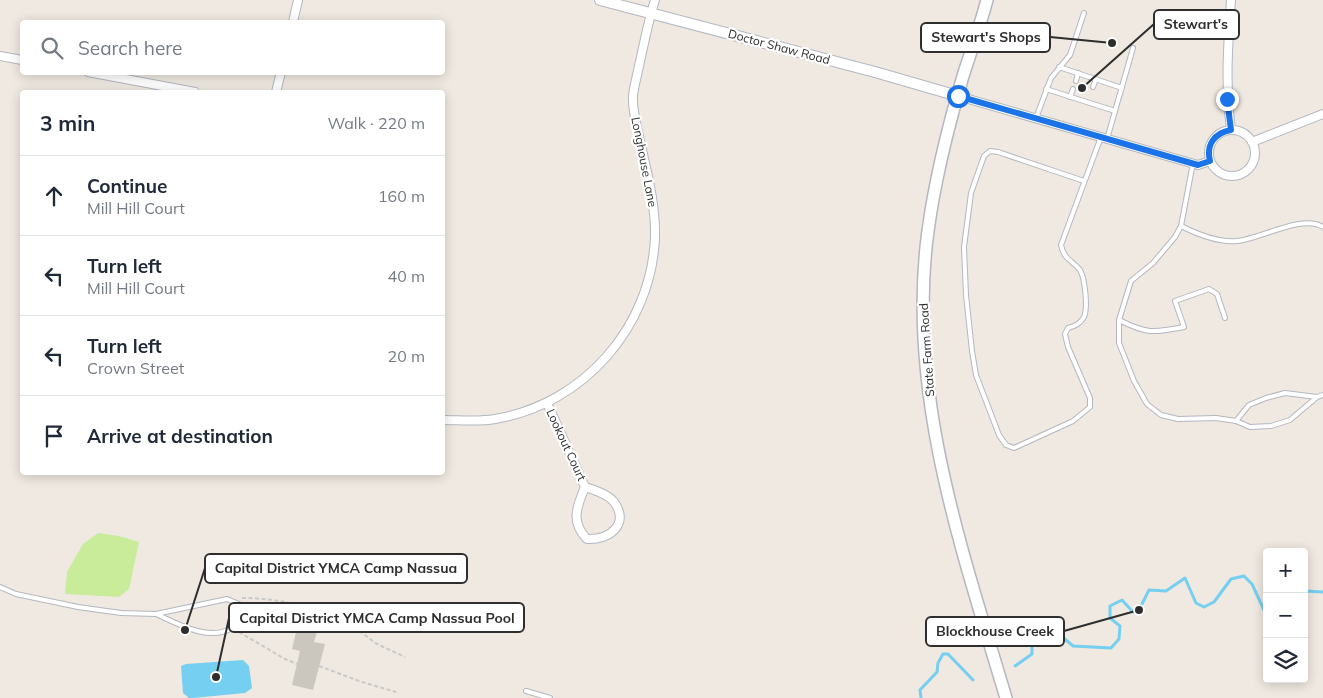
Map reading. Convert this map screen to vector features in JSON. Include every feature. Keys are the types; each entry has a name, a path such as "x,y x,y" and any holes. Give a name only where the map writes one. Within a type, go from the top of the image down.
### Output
{"main road":[{"name":"State Farm Road","path":"987,0 958,96 937,175 923,275 925,360 935,433 956,527 1006,698"}],"street":[{"path":"293,20 298,0"},
{"name":"Doctor Shaw Road","path":"600,0 958,96"},
{"name":"Longhouse Lane","path":"445,420 495,419 547,403 572,389 611,353 640,307 650,273 655,238 654,207 636,127 633,96 650,14 655,0"},
{"path":"1231,0 1227,99 1231,130"},
{"path":"0,56 20,60"},
{"path":"104,75 184,90"},
{"path":"276,90 280,75"},
{"path":"958,96 1198,165 1210,161"},
{"path":"1252,142 1323,114"},
{"path":"1231,130 1243,133 1252,142 1255,149 1252,164 1241,174 1234,176 1220,172 1210,161 1209,147 1217,134 1231,130"},
{"name":"Lookout Court","path":"547,403 585,487 609,497 614,502 619,514 620,520 615,530 598,539 588,539 578,526 576,516 579,501 585,487"}],"lane":[{"path":"1036,118 1051,78 1070,55 1084,13"},
{"path":"1084,181 990,151 984,156 970,193 964,247 966,296 976,375 999,435 1006,445 1014,448 1073,421 1090,407 1090,398 1068,347 1065,334 1068,328 1078,325 1084,316 1086,308 1085,286 1080,270 1062,253 1061,245 1084,181 1115,111 1133,48"},
{"path":"1059,67 1122,88"},
{"path":"1076,81 1078,73"},
{"path":"1093,87 1096,79"},
{"path":"1046,89 1115,111"},
{"path":"1070,97 1073,89"},
{"path":"1088,102 1090,95"},
{"path":"1193,163 1181,226 1175,237 1153,263 1131,281 1119,320 1120,343 1134,381 1147,404 1161,415 1178,419 1216,418 1236,421 1250,427 1272,426 1290,420 1323,394"},
{"path":"1181,226 1218,240 1237,242 1306,222 1323,226"},
{"path":"1119,320 1137,329 1157,332 1184,327 1175,301 1209,289 1217,294 1225,318"},
{"path":"1236,421 1249,405 1266,398 1285,393 1317,397"},
{"path":"0,587 16,594 78,607 121,613 156,614 227,599 239,604 243,616 233,628 211,634 180,626 156,614"},
{"path":"526,691 550,698"}],"path":[{"path":"227,599 259,598 292,603 322,612 350,625 376,643 406,657"},
{"path":"233,628 285,659 297,664"},
{"path":"319,666 396,692"}],"green space":[{"path":"98,533 119,536 139,542 129,589 119,597 65,594 67,572 83,544"}],"water":[{"path":"243,660 249,666 252,688 245,693 189,698 183,693 181,666 186,664"}],"building":[{"path":"298,624 318,628 314,642 325,644 313,690 292,685 300,651 292,649"}],"waterway":[{"path":"1015,666 1032,654 1032,635 1034,629 1052,628 1073,646 1111,648 1119,639 1120,626 1110,618 1110,606 1122,600 1133,612 1139,610 1149,590 1166,591 1185,578 1196,603 1204,607 1214,602 1231,579 1244,576 1252,584 1263,608"},
{"path":"1308,591 1323,592"},
{"path":"921,698 920,690 937,672 938,663 943,654 948,654 973,680"}],"place":[{"name":"Stewart's Shops","path":"1112,43"},
{"name":"Stewart's","path":"1082,88"},
{"name":"Blockhouse Creek","path":"1139,610"},
{"name":"Capital District YMCA Camp Nassua","path":"185,630"},
{"name":"Capital District YMCA Camp Nassua Pool","path":"216,677"}],"route":[{"path":"958,96 1198,165 1210,161 1209,147 1217,134 1231,130 1227,99"}]}
